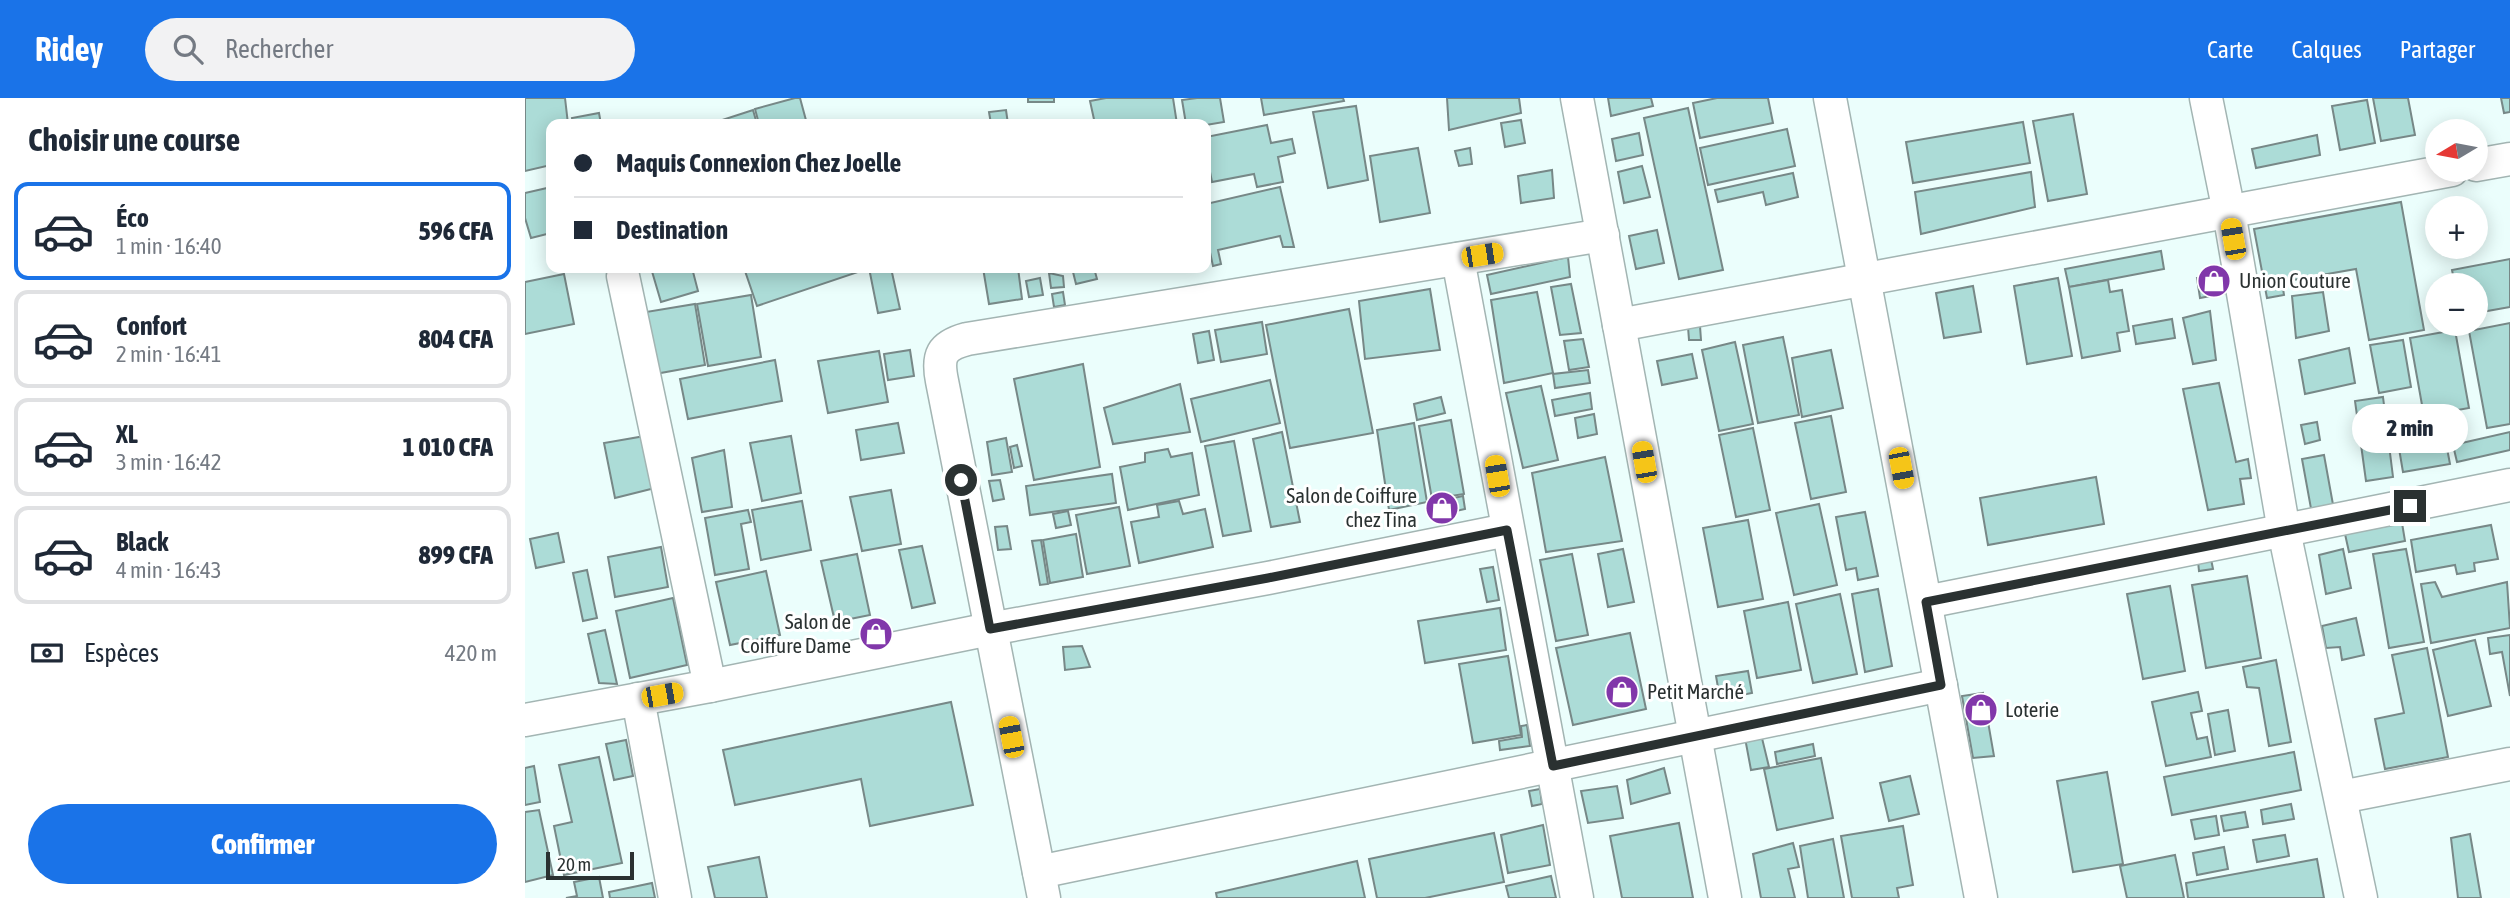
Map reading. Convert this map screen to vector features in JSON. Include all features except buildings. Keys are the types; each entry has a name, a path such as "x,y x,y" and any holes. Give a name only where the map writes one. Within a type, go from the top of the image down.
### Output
{"street":[{"path":"1577,98 1725,898"},
{"path":"1830,98 1981,898"},
{"path":"2206,98 2229,212 2284,531 2361,898"},
{"path":"2489,163 2510,159"},
{"path":"1619,325 2425,175"},
{"path":"1603,235 953,343 945,350 939,362 1041,885 1553,766 1941,685"},
{"path":"1458,259 1577,898"},
{"path":"623,276 709,686"},
{"path":"1926,602 2510,485"},
{"path":"525,720 1507,530"},
{"path":"638,699 675,898"},
{"path":"2341,797 2510,764"}],"place":[{"name":"Union Couture","path":"2214,281"},
{"name":"Salon de Coiffure chez Tina","path":"1442,508"},
{"name":"Salon de Coiffure Dame","path":"876,634"},
{"name":"Petit Marché","path":"1622,692"},
{"name":"Loterie","path":"1981,710"}],"route":[{"path":"961,480 990,629 1268,578 1507,530 1553,766 1941,685 1926,602 2410,506"}]}
